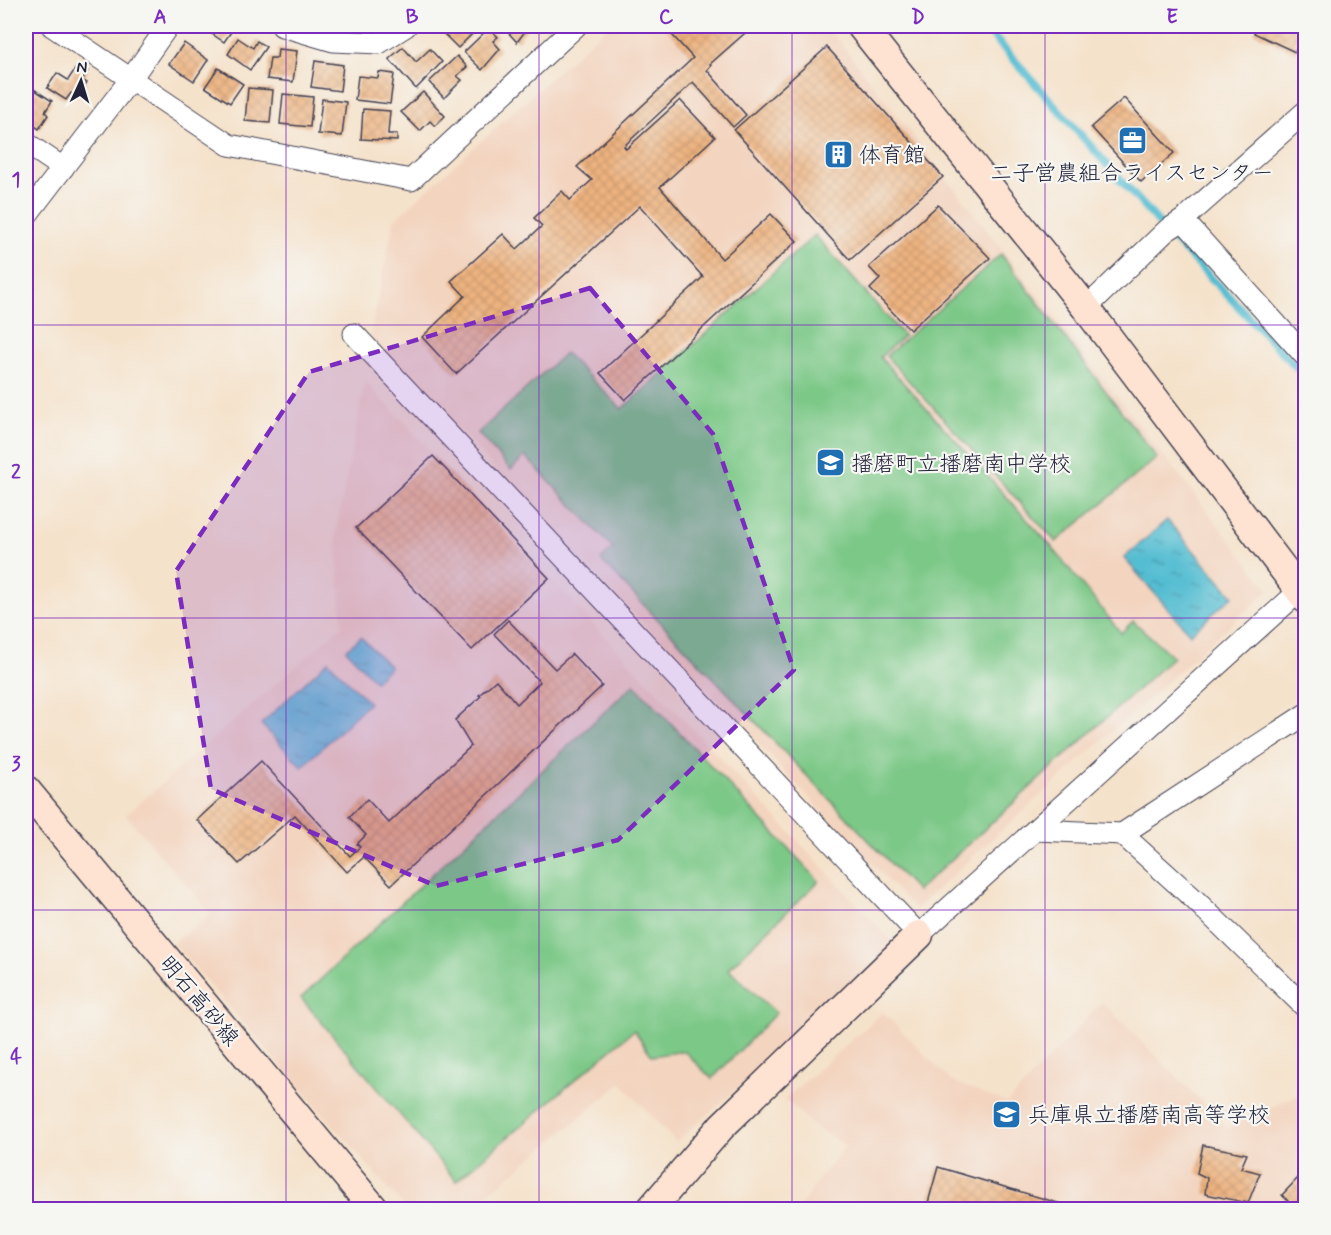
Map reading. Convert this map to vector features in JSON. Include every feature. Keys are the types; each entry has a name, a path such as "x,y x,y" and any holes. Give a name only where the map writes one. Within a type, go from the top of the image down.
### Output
{"street":[{"path":"52,26 229,145 411,180 576,26"},
{"path":"26,216 130,80 168,26"},
{"path":"282,26 333,41 379,43 406,26"},
{"path":"650,1209 722,1126 919,935 1303,591 1086,308 861,26"},
{"path":"1086,308 1166,231 1183,220 1305,111"},
{"path":"26,143 63,168"},
{"path":"1183,220 1302,346"},
{"path":"354,334 919,935"},
{"path":"1037,830 1122,834 1305,714"},
{"name":"明石高砂線","path":"26,790 375,1209"},
{"path":"1122,834 1195,900 1305,1008"}],"highlighted area":[{"path":"590,288 713,434 794,670 618,840 436,886 211,789 176,571 309,372"}],"shaded area":[{"name":"播磨町立播磨南中学校","path":"608,26 827,26 1269,590 915,909 370,337 394,220"},
{"path":"365,381 894,943 732,1094 676,1142 621,1083 470,1209 406,1209 173,943 211,914 126,815 342,626 336,532"},
{"name":"兵庫県立播磨南高等学校","path":"1102,1002 1228,1128 1305,1091 1305,1209 799,1209 819,1179 846,1146 812,1125 785,1099 883,1012 951,1081 1007,1103"}],"green space":[{"path":"815,235 904,336 880,357 1051,546 1121,633 1133,621 1173,657 917,891 601,560 613,548 525,456 511,470 478,433 565,353 622,409"},
{"path":"1001,254 1157,458 1056,542 886,356"},
{"path":"634,684 819,881 728,969 776,1013 712,1079 684,1051 652,1056 634,1030 456,1181 301,998"}],"water":[{"path":"1167,520 1233,596 1190,634 1124,558"},
{"path":"361,637 390,667 375,681 346,650"},
{"path":"328,661 369,703 302,767 261,724"}],"building":[{"path":"200,26 235,26 224,42"},
{"path":"440,26 476,26 478,28 458,48 438,28"},
{"path":"502,26 529,26 517,42"},
{"path":"664,26 753,26 710,64 707,70 746,115 733,127 693,82 624,146 626,149 680,100 715,137 660,187 722,259 771,214 797,241 625,400 600,373 703,277 640,206 456,374 422,337 465,296 451,281 503,234 517,249 542,226 534,218 562,191 570,200 592,180 577,167 693,58"},
{"path":"1258,26 1306,26 1306,30 1295,52 1254,33"},
{"path":"489,28 498,37 493,41 500,49 482,70 464,52"},
{"path":"238,38 253,48 257,41 266,47 250,70 228,54"},
{"path":"184,43 208,60 194,81 169,64"},
{"path":"403,47 416,62 430,49 442,62 416,89 389,59"},
{"name":"体育館","path":"827,47 943,177 850,260 734,130"},
{"path":"278,49 297,51 293,82 267,79 270,58 277,58"},
{"path":"457,56 467,67 457,76 462,80 444,98 429,82"},
{"path":"315,61 343,65 340,91 311,87"},
{"path":"78,65 88,71 82,80 87,83 78,98 71,93 66,100 47,88 57,73 68,80"},
{"path":"218,68 243,84 230,103 205,87"},
{"path":"379,72 394,74 390,104 355,100 358,76 378,78"},
{"path":"32,88 52,101 45,112 48,115 39,129 28,122 30,118 26,115 26,98"},
{"path":"248,88 273,90 270,123 245,121"},
{"path":"423,92 445,116 435,126 430,121 420,131 401,112"},
{"path":"283,94 313,97 310,127 280,124"},
{"name":"二子営農組合ライスセンター","path":"1124,98 1174,153 1141,182 1091,127"},
{"path":"322,99 346,102 342,136 318,134"},
{"path":"363,109 390,111 388,134 397,134 397,141 361,139"},
{"path":"938,205 990,258 910,330 870,289 880,279 869,267"},
{"path":"433,456 549,578 472,650 356,528"},
{"path":"508,620 555,669 572,654 602,686 391,885 364,857 347,872 295,815 239,864 197,820 261,761 350,856 360,847 357,844 366,835 349,817 367,799 389,823 471,746 455,720 481,696 479,695 496,680 517,704 540,682 494,634"},
{"path":"1203,1145 1247,1154 1241,1168 1260,1173 1248,1203 1205,1194 1207,1178 1197,1173"},
{"path":"938,1167 1078,1209 1078,1210 926,1210"},
{"path":"1298,1178 1306,1186 1306,1210 1297,1210 1282,1195"}],"waterway":[{"path":"984,26 1166,231 1306,377"}],"place":[{"name":"二子営農組合ライスセンター","path":"1132,140"},
{"name":"体育館","path":"838,154"},
{"name":"播磨町立播磨南中学校","path":"830,463"},
{"name":"兵庫県立播磨南高等学校","path":"1007,1114"}]}
